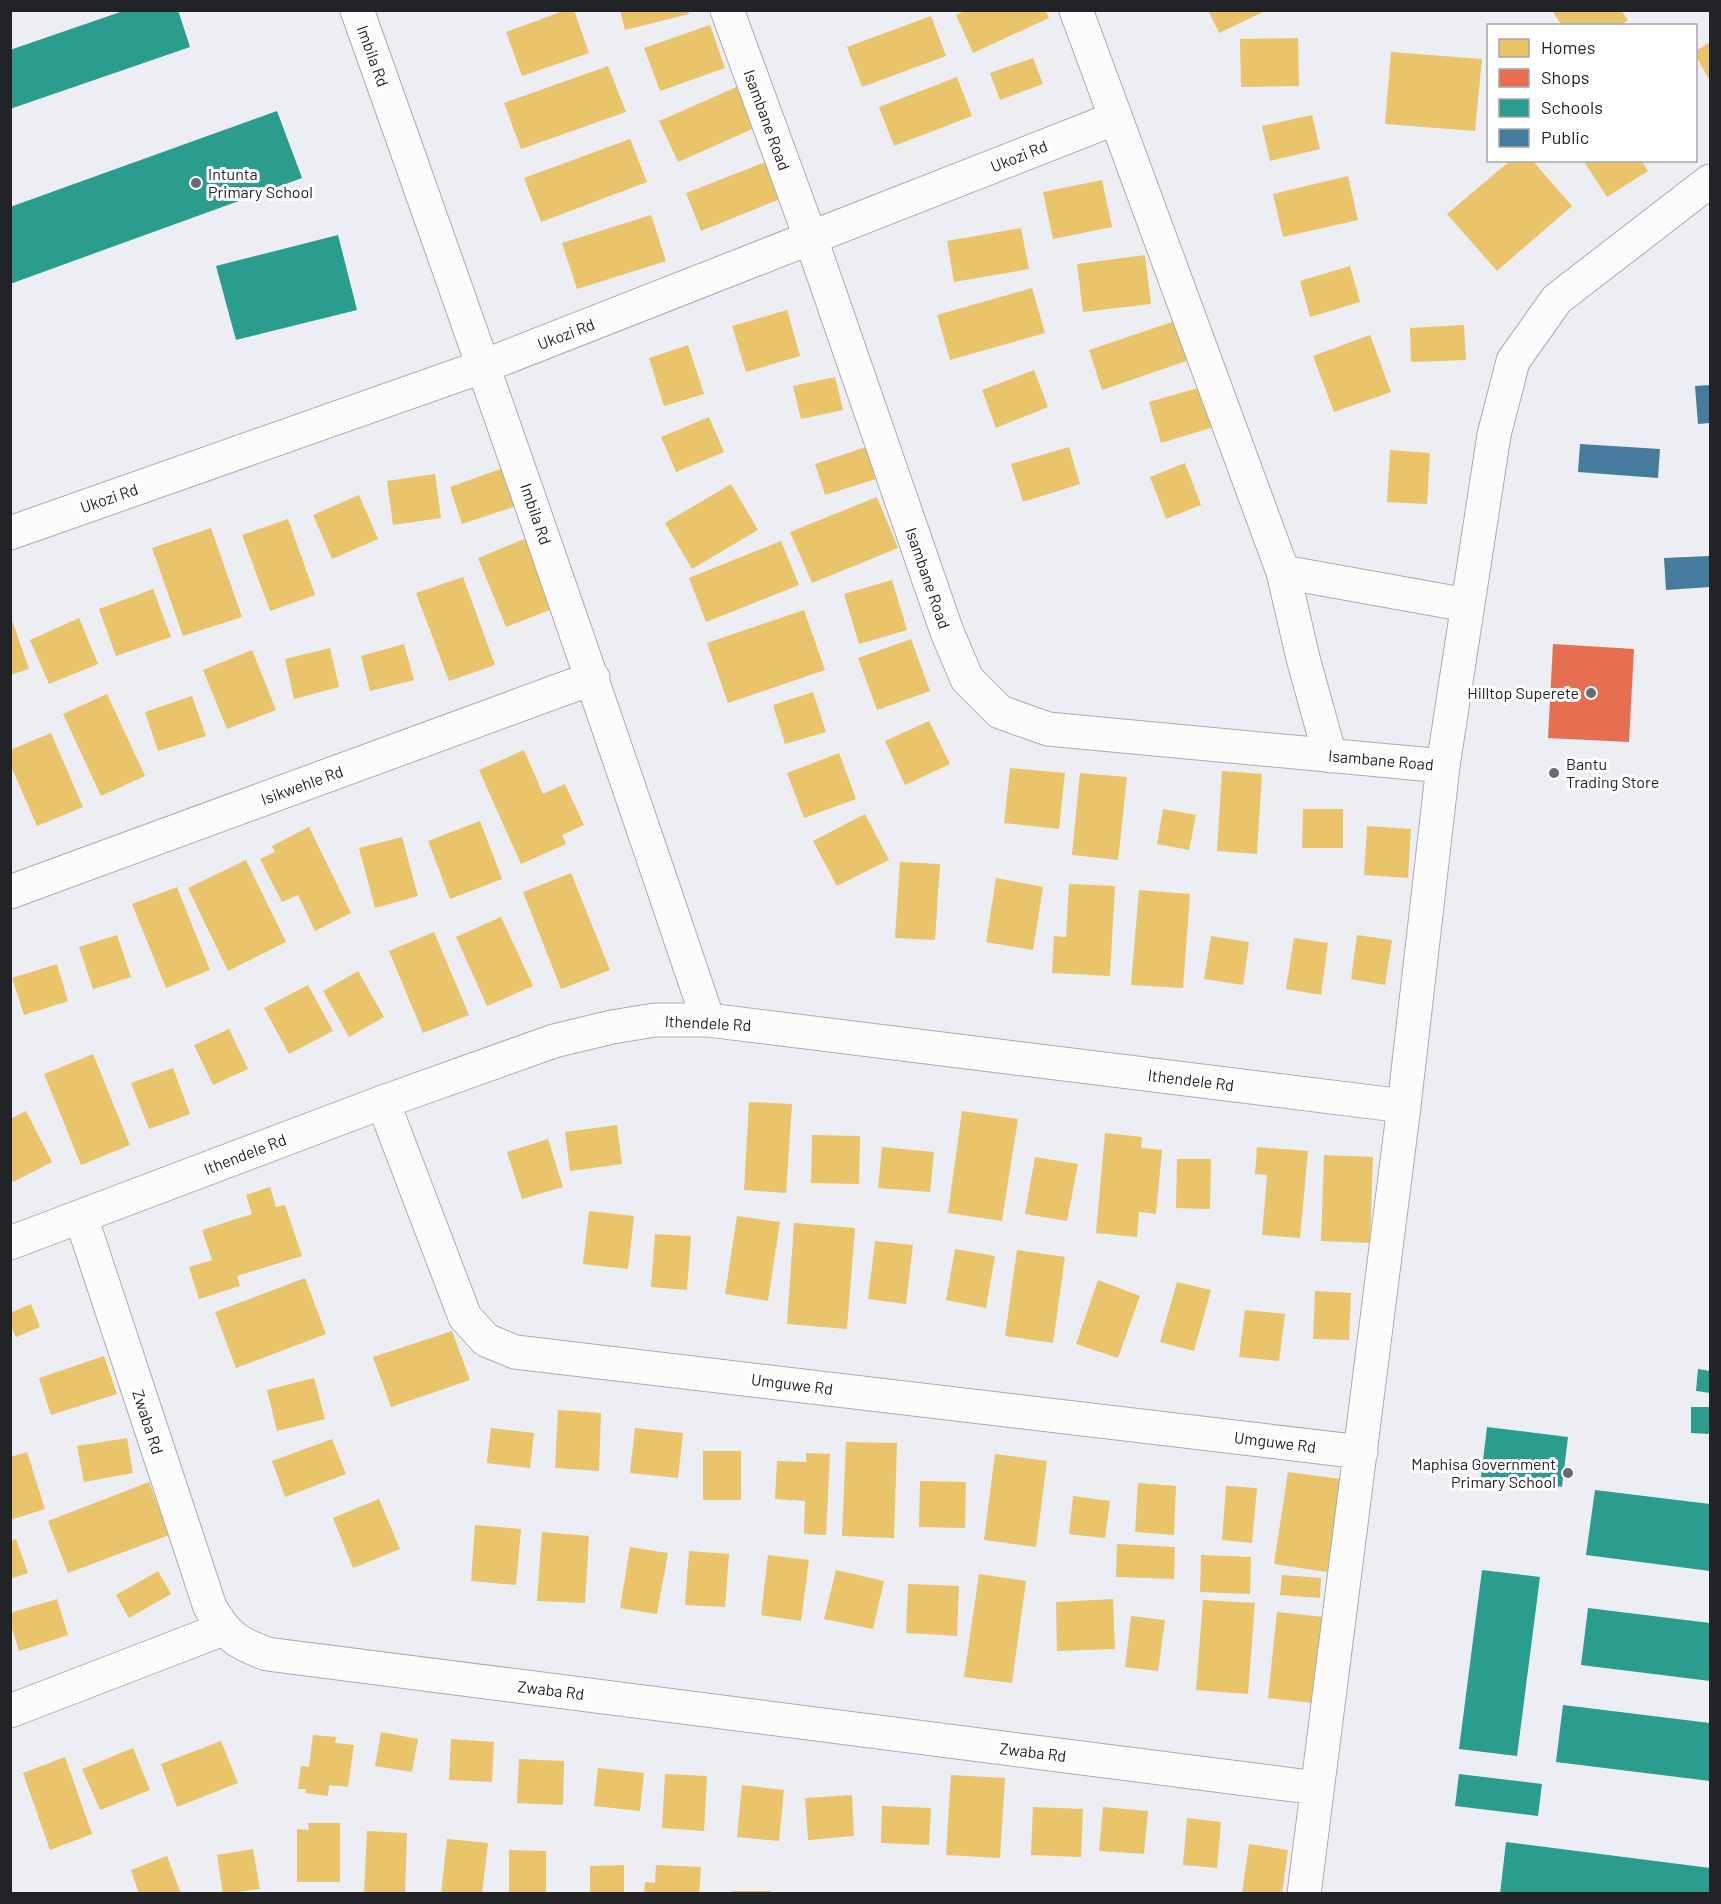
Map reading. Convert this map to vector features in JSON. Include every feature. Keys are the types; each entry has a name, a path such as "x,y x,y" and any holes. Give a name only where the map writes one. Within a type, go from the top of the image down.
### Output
{"street":[{"name":"Imbila Rd","path":"357,10 593,678 708,1020"},
{"name":"Isambane Road","path":"727,10 811,239 947,632 967,679 1000,711 1048,729 1443,766"},
{"path":"1076,10 1283,572 1303,658 1330,756"},
{"name":"Ukozi Rd","path":"10,533 484,366 1116,118"},
{"path":"1304,1893 1404,1106 1443,766 1494,435 1512,361 1557,299 1710,181"},
{"path":"1283,572 1467,605"},
{"name":"Isikwehle Rd","path":"10,892 593,678"},
{"name":"Ithendele Rd","path":"10,1244 383,1102 554,1041 654,1020 708,1020 1404,1106"},
{"name":"Umguwe Rd","path":"383,1102 465,1317 486,1340 515,1352 1361,1452"},
{"name":"Zwaba Rd","path":"81,1217 210,1607 223,1629 240,1644 267,1654 1317,1788"},
{"path":"10,1712 223,1629"}],"building: Homes":[{"path":"566,10 574,10 589,53 522,76 506,32"},
{"path":"620,10 688,10 689,14 625,30"},
{"path":"966,10 1045,10 1049,18 973,53 956,15"},
{"path":"1208,10 1262,10 1263,12 1219,33"},
{"path":"1552,10 1621,10 1628,20 1623,24 1561,24"},
{"path":"931,16 946,56 862,87 847,47"},
{"path":"710,25 725,68 660,91 644,48"},
{"path":"1298,38 1299,86 1241,87 1240,39"},
{"path":"1710,42 1710,81 1697,58 1697,50"},
{"path":"1391,52 1482,59 1475,131 1385,124"},
{"path":"1033,58 1043,84 1000,100 990,73"},
{"path":"608,66 626,112 521,149 504,103"},
{"path":"957,77 972,116 894,146 879,107"},
{"path":"739,86 757,127 678,162 659,121"},
{"path":"1312,115 1320,149 1270,161 1262,126"},
{"path":"630,139 647,182 541,222 524,178"},
{"path":"765,162 780,199 701,231 686,193"},
{"path":"1509,162 1534,162 1572,206 1497,271 1447,214"},
{"path":"1584,162 1642,162 1648,171 1607,197"},
{"path":"1348,176 1358,220 1283,237 1273,194"},
{"path":"1102,180 1112,227 1053,239 1043,192"},
{"path":"651,215 666,261 577,289 562,243"},
{"path":"1021,228 1029,269 954,282 947,241"},
{"path":"1145,255 1151,304 1083,312 1077,264"},
{"path":"1350,266 1360,302 1310,317 1300,281"},
{"path":"1032,288 1045,333 950,360 937,315"},
{"path":"787,310 800,356 746,372 732,326"},
{"path":"1178,320 1192,359 1102,390 1089,350"},
{"path":"1464,325 1466,360 1411,362 1410,328"},
{"path":"1370,335 1391,392 1334,412 1313,356"},
{"path":"688,345 704,394 664,406 649,358"},
{"path":"1034,370 1048,407 996,428 982,390"},
{"path":"835,377 843,410 801,419 793,386"},
{"path":"1205,386 1217,426 1161,443 1149,402"},
{"path":"709,417 724,452 676,472 661,437"},
{"path":"866,447 876,479 825,495 815,464"},
{"path":"1069,447 1080,484 1023,502 1011,464"},
{"path":"1390,450 1430,453 1427,504 1387,502"},
{"path":"1185,463 1201,505 1166,519 1150,477"},
{"path":"506,467 519,505 462,524 450,487"},
{"path":"435,474 441,518 393,525 387,481"},
{"path":"731,484 758,530 692,569 665,523"},
{"path":"359,495 378,539 332,559 313,515"},
{"path":"877,497 898,548 812,583 790,532"},
{"path":"288,519 315,595 270,611 242,535"},
{"path":"211,528 242,617 183,636 152,548"},
{"path":"529,537 557,607 506,627 478,558"},
{"path":"781,541 799,585 706,622 689,578"},
{"path":"463,577 495,665 449,681 416,593"},
{"path":"892,580 907,630 859,644 844,594"},
{"path":"153,589 171,637 116,656 99,609"},
{"path":"804,610 825,670 728,703 707,643"},
{"path":"79,618 98,664 49,684 30,640"},
{"path":"12,620 29,669 10,675 10,621"},
{"path":"911,639 930,691 877,710 858,658"},
{"path":"404,644 414,680 370,691 361,656"},
{"path":"330,648 339,687 294,699 285,659"},
{"path":"252,650 276,710 227,729 203,670"},
{"path":"813,692 826,732 785,744 773,705"},
{"path":"107,694 145,776 101,796 63,714"},
{"path":"192,696 206,736 158,751 145,712"},
{"path":"929,721 950,764 905,785 885,741"},
{"path":"51,733 83,807 37,826 10,764 10,750"},
{"path":"524,750 543,794 565,784 584,825 562,835 566,844 521,864 479,770"},
{"path":"839,753 856,799 804,818 787,773"},
{"path":"1010,768 1065,773 1059,829 1004,823"},
{"path":"1222,771 1262,774 1257,854 1217,851"},
{"path":"1080,773 1127,777 1118,860 1072,855"},
{"path":"1163,809 1196,815 1189,850 1157,844"},
{"path":"1303,809 1343,809 1343,848 1302,848"},
{"path":"865,814 889,860 837,886 813,841"},
{"path":"480,821 502,879 450,899 428,841"},
{"path":"1367,826 1411,829 1408,878 1364,875"},
{"path":"309,827 351,913 315,931 298,895 282,902 260,859 275,852 272,846"},
{"path":"402,837 418,896 375,908 359,848"},
{"path":"246,860 286,942 228,971 188,888"},
{"path":"900,862 940,864 935,940 895,938"},
{"path":"571,873 610,970 561,989 523,892"},
{"path":"996,878 1043,887 1033,950 986,942"},
{"path":"1069,884 1115,886 1110,976 1052,973 1054,936 1066,937"},
{"path":"177,887 210,970 166,988 132,904"},
{"path":"1139,890 1190,894 1183,988 1131,985"},
{"path":"501,917 533,986 487,1006 456,937"},
{"path":"434,932 469,1015 423,1033 389,951"},
{"path":"117,935 131,977 93,989 79,947"},
{"path":"1357,935 1392,940 1385,985 1351,979"},
{"path":"1211,936 1249,942 1243,985 1204,979"},
{"path":"1294,938 1328,943 1321,995 1286,989"},
{"path":"57,964 68,1001 24,1015 12,978"},
{"path":"358,971 384,1017 349,1037 323,991"},
{"path":"308,985 333,1031 289,1054 264,1008"},
{"path":"229,1029 248,1069 213,1085 194,1045"},
{"path":"93,1054 130,1145 81,1165 44,1074"},
{"path":"173,1068 190,1114 149,1129 131,1083"},
{"path":"749,1102 792,1104 786,1193 744,1190"},
{"path":"26,1111 52,1162 13,1182 10,1177 10,1119"},
{"path":"962,1111 1018,1119 1002,1221 948,1213"},
{"path":"617,1125 622,1164 570,1171 565,1132"},
{"path":"1105,1133 1142,1137 1141,1148 1162,1150 1156,1214 1139,1212 1137,1237 1096,1233"},
{"path":"812,1135 860,1136 859,1184 811,1183"},
{"path":"548,1139 563,1187 522,1199 507,1152"},
{"path":"882,1147 934,1152 930,1192 878,1188"},
{"path":"1257,1147 1308,1151 1300,1238 1262,1235 1267,1175 1255,1174"},
{"path":"1324,1155 1373,1157 1370,1243 1321,1241"},
{"path":"1035,1157 1078,1164 1067,1221 1025,1214"},
{"path":"1177,1159 1211,1159 1210,1209 1176,1208"},
{"path":"270,1187 276,1207 285,1205 302,1256 237,1276 240,1286 199,1299 189,1267 212,1260 202,1230 252,1214 246,1195"},
{"path":"589,1211 634,1216 628,1269 583,1264"},
{"path":"737,1216 780,1222 768,1301 725,1294"},
{"path":"794,1223 855,1228 847,1329 787,1324"},
{"path":"655,1234 691,1236 687,1290 651,1287"},
{"path":"875,1241 913,1245 906,1304 868,1299"},
{"path":"955,1249 995,1256 986,1308 946,1300"},
{"path":"1017,1250 1065,1257 1053,1343 1005,1336"},
{"path":"305,1278 326,1334 236,1368 215,1312"},
{"path":"1098,1280 1140,1296 1118,1358 1076,1344"},
{"path":"1177,1282 1211,1290 1194,1351 1160,1342"},
{"path":"1315,1291 1351,1293 1349,1340 1313,1339"},
{"path":"31,1304 40,1327 16,1337 10,1324 10,1313"},
{"path":"1245,1310 1285,1314 1279,1361 1239,1357"},
{"path":"452,1331 470,1380 391,1407 373,1357"},
{"path":"104,1356 117,1394 51,1415 39,1378"},
{"path":"314,1378 325,1419 277,1431 267,1390"},
{"path":"558,1410 601,1413 599,1471 555,1468"},
{"path":"491,1428 534,1433 530,1468 487,1463"},
{"path":"635,1428 683,1433 678,1478 630,1473"},
{"path":"127,1438 133,1473 84,1482 77,1446"},
{"path":"332,1439 346,1474 285,1497 272,1461"},
{"path":"846,1442 897,1443 894,1538 842,1536"},
{"path":"703,1451 741,1451 741,1500 703,1500"},
{"path":"27,1452 45,1509 10,1520 10,1457"},
{"path":"806,1453 830,1454 826,1535 804,1534 805,1501 775,1499 777,1461 806,1462"},
{"path":"995,1454 1047,1461 1036,1547 984,1540"},
{"path":"1288,1472 1341,1479 1327,1572 1274,1564"},
{"path":"920,1481 966,1482 965,1528 919,1527"},
{"path":"149,1482 169,1535 68,1573 48,1521"},
{"path":"1138,1483 1176,1486 1174,1535 1135,1532"},
{"path":"1226,1486 1257,1488 1252,1543 1222,1540"},
{"path":"1073,1496 1110,1501 1105,1538 1069,1534"},
{"path":"379,1499 400,1549 353,1568 333,1518"},
{"path":"475,1525 521,1529 516,1585 471,1581"},
{"path":"542,1532 589,1536 585,1603 537,1601"},
{"path":"16,1539 28,1573 10,1579 10,1541"},
{"path":"1117,1544 1175,1547 1174,1579 1116,1577"},
{"path":"630,1547 668,1553 657,1614 620,1608"},
{"path":"689,1551 729,1554 725,1607 685,1605"},
{"path":"768,1555 809,1560 801,1621 761,1615"},
{"path":"1201,1555 1251,1557 1250,1594 1200,1592"},
{"path":"836,1570 884,1581 873,1629 824,1619"},
{"path":"158,1571 171,1594 129,1618 116,1595"},
{"path":"979,1574 1026,1581 1012,1683 964,1677"},
{"path":"1282,1575 1321,1578 1320,1598 1280,1595"},
{"path":"908,1584 959,1586 957,1636 906,1633"},
{"path":"57,1599 68,1635 19,1651 10,1622 10,1613"},
{"path":"1113,1599 1115,1649 1057,1651 1056,1602"},
{"path":"1203,1600 1255,1603 1248,1694 1196,1690"},
{"path":"1277,1612 1323,1617 1313,1703 1268,1698"},
{"path":"1131,1616 1165,1620 1158,1671 1125,1667"},
{"path":"381,1732 418,1739 412,1772 375,1766"},
{"path":"313,1735 336,1737 335,1743 354,1745 348,1787 329,1785 328,1796 305,1793 306,1789 298,1789 301,1766 309,1767"},
{"path":"451,1739 494,1742 492,1782 449,1780"},
{"path":"221,1741 238,1783 177,1807 161,1764"},
{"path":"133,1748 150,1790 100,1810 82,1769"},
{"path":"65,1757 92,1834 50,1850 23,1773"},
{"path":"519,1759 564,1761 563,1805 517,1803"},
{"path":"598,1768 644,1773 640,1811 594,1806"},
{"path":"665,1774 707,1776 704,1831 662,1828"},
{"path":"951,1775 1005,1778 1000,1858 946,1855"},
{"path":"742,1785 784,1790 779,1841 737,1837"},
{"path":"852,1795 854,1836 808,1840 805,1798"},
{"path":"882,1806 931,1808 929,1845 881,1843"},
{"path":"1033,1807 1083,1809 1081,1857 1031,1855"},
{"path":"1103,1807 1148,1811 1144,1854 1099,1851"},
{"path":"1187,1818 1221,1822 1217,1868 1183,1865"},
{"path":"308,1823 340,1823 340,1882 297,1882 297,1829 309,1830"},
{"path":"367,1831 407,1833 405,1894 364,1894"},
{"path":"447,1839 488,1843 482,1894 441,1894"},
{"path":"1249,1844 1288,1850 1282,1894 1242,1893"},
{"path":"253,1849 260,1889 223,1894 217,1855"},
{"path":"509,1850 546,1851 546,1894 509,1894"},
{"path":"167,1856 181,1894 139,1894 131,1870"},
{"path":"624,1865 624,1894 590,1894 590,1866"},
{"path":"656,1865 701,1867 699,1894 644,1894 645,1882 655,1883"},
{"path":"732,1891 771,1891 771,1894 732,1894"}],"building: Shops":[{"name":"Hilltop Superete","path":"1553,644 1634,649 1629,742 1548,738"}],"building: Schools":[{"path":"126,10 178,10 190,47 10,109 10,50"},
{"path":"277,111 302,178 10,284 10,207"},
{"path":"338,235 357,310 236,340 216,266"},
{"path":"1698,1369 1710,1371 1710,1393 1696,1391"},
{"path":"1691,1407 1710,1407 1710,1434 1691,1433"},
{"path":"1487,1427 1568,1437 1562,1487 1481,1477"},
{"path":"1595,1490 1710,1504 1710,1571 1586,1555"},
{"path":"1482,1570 1540,1577 1517,1756 1459,1749"},
{"path":"1588,1608 1710,1623 1710,1681 1581,1665"},
{"path":"1563,1705 1710,1723 1710,1781 1556,1762"},
{"path":"1459,1774 1542,1784 1538,1816 1455,1806"},
{"path":"1506,1842 1710,1868 1710,1894 1500,1894"}],"building: Public":[{"path":"1710,385 1710,423 1698,424 1695,386"},
{"path":"1580,444 1660,449 1658,478 1578,472"},
{"path":"1710,556 1710,587 1666,590 1664,558"}],"place":[{"name":"Intunta Primary School","path":"196,183"},
{"name":"Hilltop Superete","path":"1591,693"},
{"name":"Bantu Trading Store","path":"1554,773"},
{"name":"Maphisa Government Primary School","path":"1568,1473"}]}
